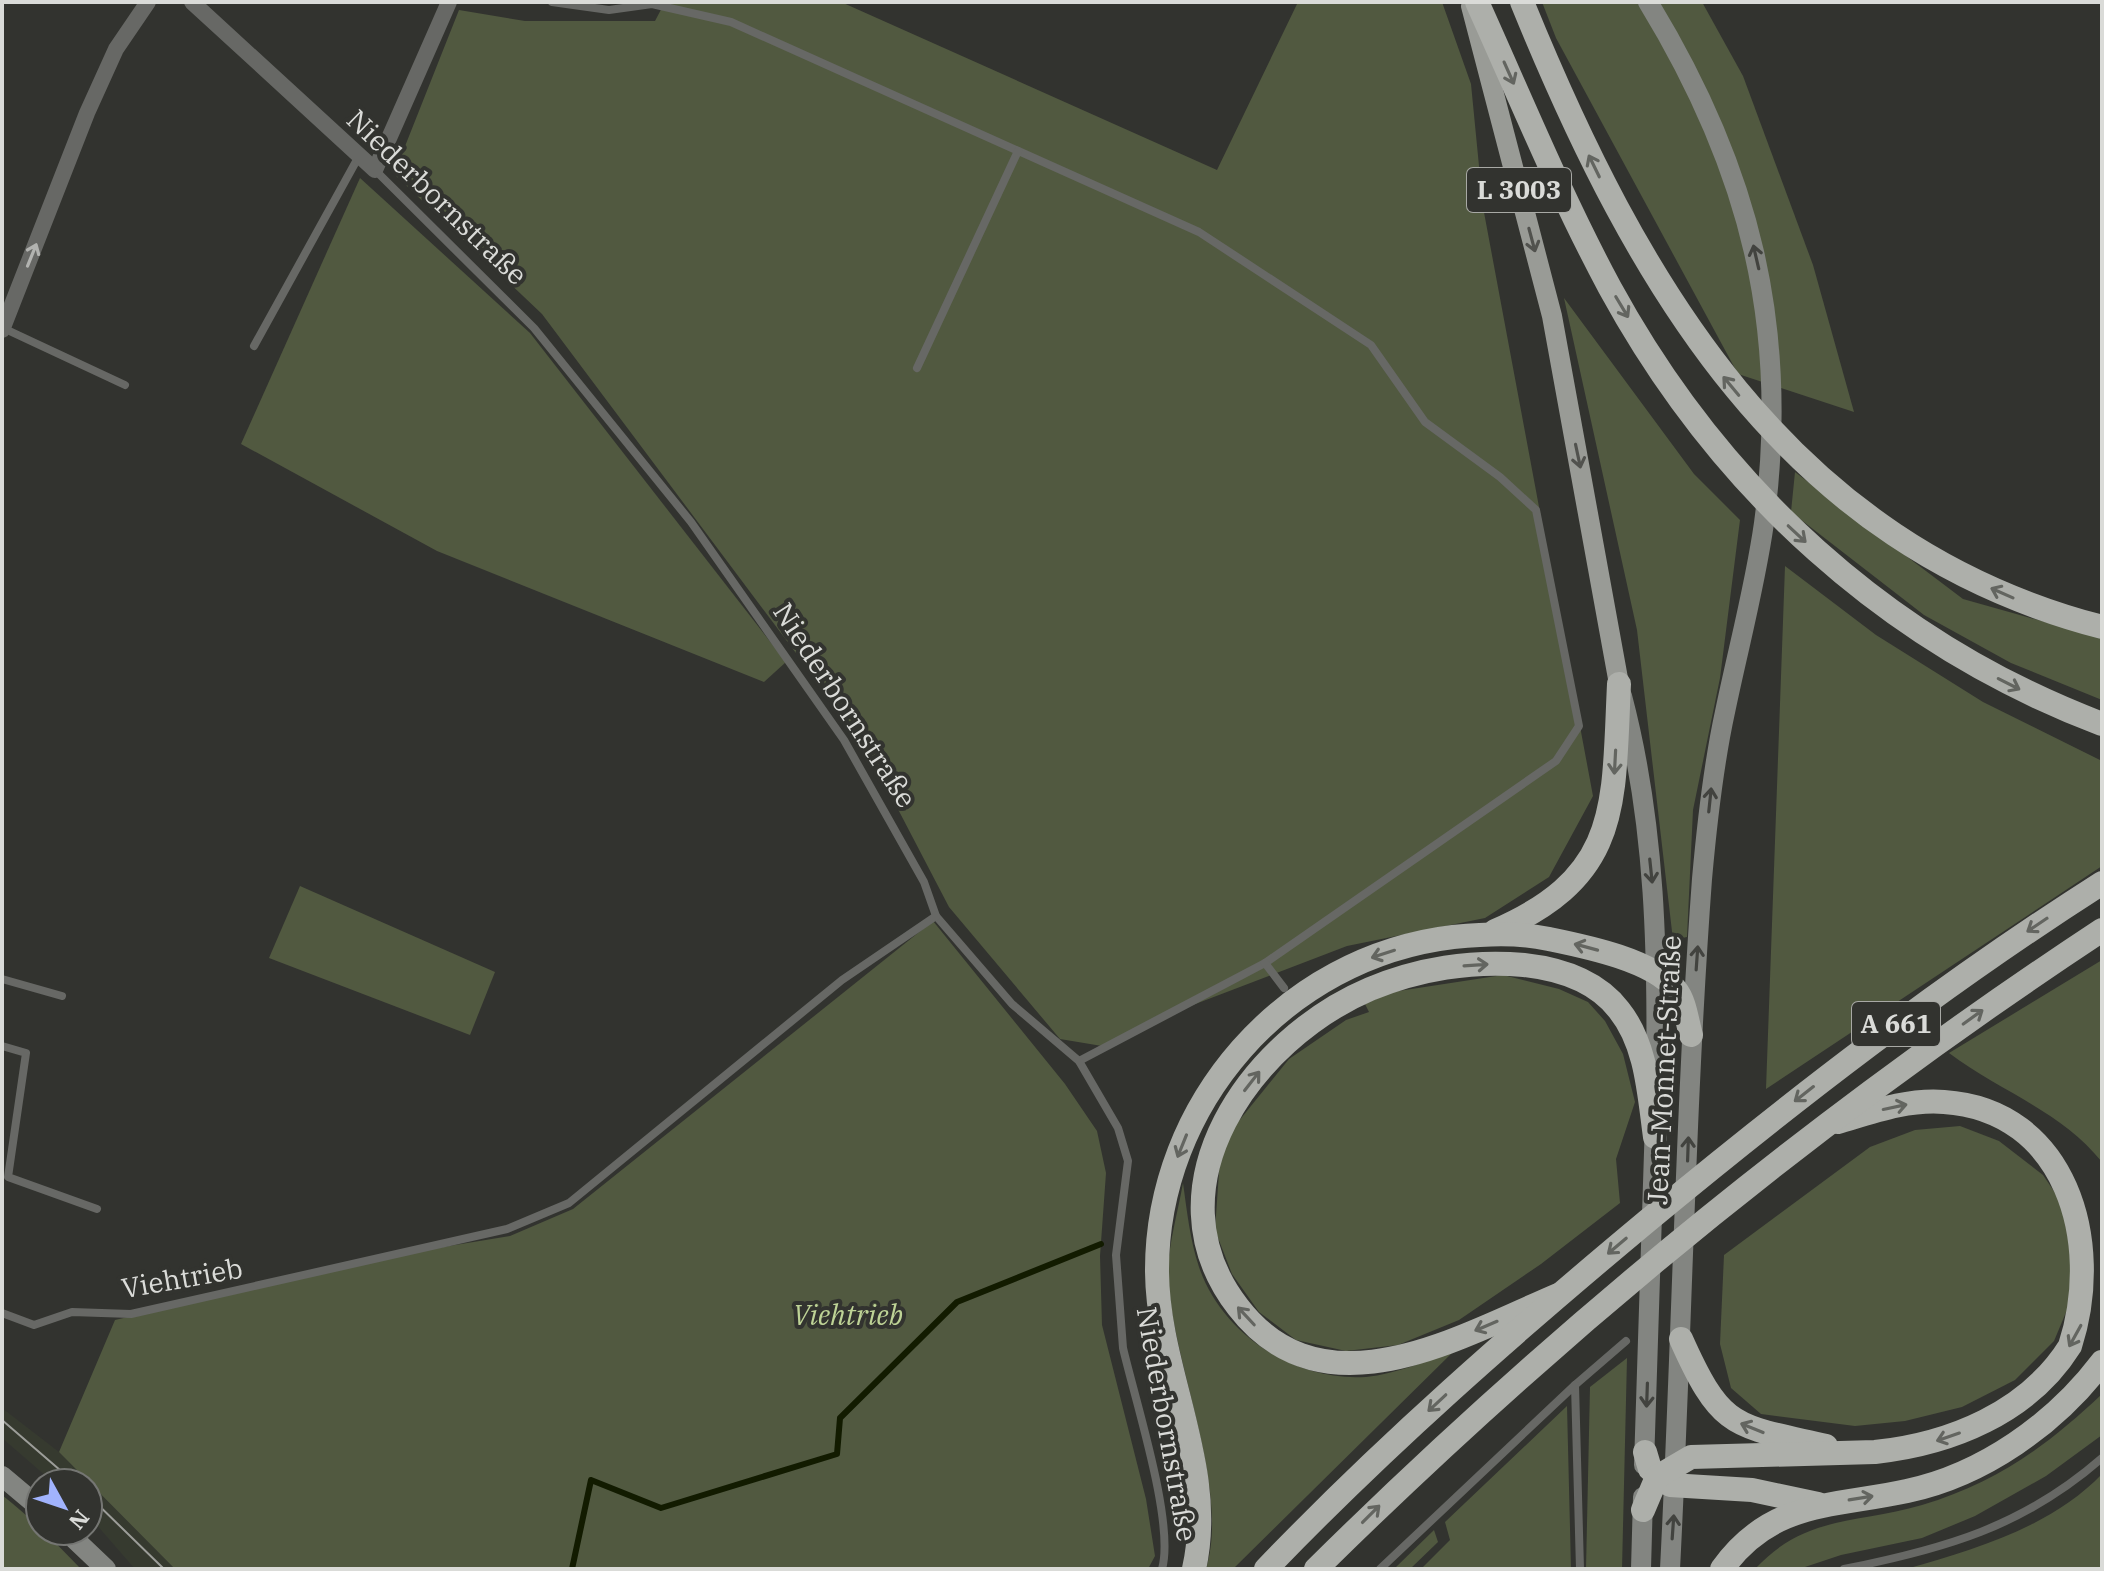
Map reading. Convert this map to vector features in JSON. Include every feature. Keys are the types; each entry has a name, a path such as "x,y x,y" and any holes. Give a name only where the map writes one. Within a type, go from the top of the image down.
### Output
{"highway":[{"path":"1477,2 1611,289 1650,356 1718,451 1765,504 1879,603 1982,670 2102,724"},
{"path":"1522,2 1572,119 1625,225 1708,357 1768,430 1845,499 1932,558 2035,607 2102,627"},
{"path":"1487,934 1540,909 1560,895 1592,856 1606,829 1613,800 1619,684"},
{"name":"A 661","path":"1266,1569 1389,1447 1558,1295 1794,1102 1889,1029 2102,883"},
{"name":"A 661","path":"1316,1569 1413,1473 1539,1359 1727,1200 1996,1000 2102,930"},
{"path":"1194,1569 1199,1488 1164,1347 1157,1273 1163,1207 1190,1126 1241,1047 1294,999 1372,957 1419,942 1487,934 1535,936 1577,944 1611,954 1658,975 1676,990 1691,1035"},
{"path":"1558,1295 1434,1347 1390,1361 1349,1364 1295,1351 1259,1330 1244,1315 1215,1269 1203,1227 1202,1203 1211,1151 1237,1101 1269,1060 1290,1039 1327,1012 1369,989 1413,974 1484,964 1542,967 1568,973 1602,992 1619,1009 1637,1043 1646,1072 1655,1137"},
{"path":"1643,1510 1670,1475 1704,1454 1796,1456 1904,1449 1963,1432 1992,1418 2045,1377 2071,1345 2091,1299 2095,1277 2094,1238 2088,1210 2067,1167 2038,1136 2002,1115 1968,1104 1928,1102 1892,1106 1820,1128"},
{"path":"1681,1339 1704,1390 1737,1422 1771,1435 1855,1453"},
{"path":"1722,1569 1738,1548 1785,1515 1820,1505 1907,1491 1991,1458 2048,1420 2102,1362"},
{"path":"1645,1452 1670,1475 1820,1505"}],"main road":[{"name":"L 3003","path":"1470,2 1552,316 1619,684 1638,757 1658,975 1655,1137"},
{"name":"Jean-Monnet-Straße","path":"1648,2 1690,75 1723,146 1758,265 1769,334 1772,424 1764,525 1713,770 1691,1035 1681,1339 1670,1475 1670,1569"},
{"name":"Jean-Monnet-Straße","path":"1641,1569 1655,1137"},
{"path":"2,1476 24,1495"},
{"path":"83,1547 106,1569"}],"street":[{"path":"2,328 93,100 116,49 148,2"},
{"name":"Niederbornstraße","path":"192,2 375,170"},
{"path":"375,170 449,2"}],"lane":[{"path":"552,2 609,10 652,4 731,22 1199,232 1371,345 1425,422 1500,477 1536,510 1579,726 1556,761 1265,963 1079,1061"},
{"path":"917,368 1018,151"},
{"path":"254,346 360,155"},
{"name":"Niederbornstraße","path":"375,170 534,328 691,522 852,753 924,882 936,916 996,988 1079,1061 1118,1128 1128,1161 1116,1255 1120,1322 1123,1348 1162,1514 1166,1554 1162,1569"},
{"path":"2,328 125,385"},
{"name":"Viehtrieb","path":"2,1313 34,1325 72,1312 131,1314 507,1229 569,1203 850,975 936,916"},
{"path":"1265,963 1284,988"},
{"path":"2,979 62,996"},
{"path":"2,1046 26,1053 8,1177 97,1209"},
{"path":"1380,1569 1626,1341"},
{"path":"1575,1385 1580,1569"},
{"path":"1844,1569 1918,1554 1976,1535 2029,1509 2102,1458"}],"shaded area":[{"path":"2,1408 74,1467 36,1467 2,1438"},
{"path":"104,1497 175,1569 135,1569 104,1533"}],"green space":[{"path":"665,2 841,2 1217,170 1298,2 1442,2 1471,84 1483,207 1593,796 1549,877 1485,918 1347,946 1164,1016 1102,1046 1060,1039 949,907 864,744 542,314 394,174 459,10 525,21 655,21"},
{"path":"1542,2 1702,2 1743,76 1813,265 1854,412 1738,374 1556,38"},
{"path":"360,178 530,333 786,662 764,682 437,551 241,444"},
{"path":"1564,298 1694,474 1740,520 1720,678 1693,810 1687,937 1673,940 1637,630"},
{"path":"1795,472 1963,599 2102,638 2102,700 2011,663 1924,615 1791,512"},
{"path":"1785,566 1876,635 1983,702 2102,761 2102,866 1766,1089"},
{"path":"300,886 495,972 470,1035 269,958"},
{"name":"Viehtrieb","path":"933,921 1065,1084 1097,1131 1106,1173 1100,1256 1102,1325 1146,1499 1155,1556 1148,1569 175,1569 104,1497 104,1467 74,1467 59,1452 115,1320 382,1257 510,1236 573,1209"},
{"path":"2102,960 2102,1162 2086,1144 2049,1115 1949,1053"},
{"path":"1503,975 1559,989 1588,1002 1605,1021 1623,1054 1635,1102 1616,1159 1620,1203 1541,1264 1459,1320 1398,1345 1346,1351 1296,1340 1259,1312 1232,1274 1215,1230 1221,1143 1289,1059 1346,1020 1369,1012 1365,1004 1392,992"},
{"path":"1960,1126 1999,1141 2043,1175 2064,1206 2077,1286 2054,1341 2015,1380 1962,1407 1905,1421 1855,1426 1761,1414 1731,1388 1720,1344 1724,1255 1870,1147 1915,1130"},
{"path":"1183,1183 1193,1246 1210,1291 1225,1314 1243,1333 1265,1349 1288,1362 1314,1371 1366,1377 1400,1370 1454,1351 1233,1569 1206,1569 1212,1536 1211,1501 1206,1463 1172,1309 1168,1263"},
{"path":"1627,1358 1622,1569 1586,1569 1590,1387"},
{"path":"2102,1394 2102,1435 2046,1476 1975,1516 1922,1538 1841,1555 1799,1569 1755,1569 1774,1551 1813,1530 1922,1505 1974,1486 2040,1446"},
{"path":"1567,1406 1571,1569 1421,1569 1450,1540 1445,1522"},
{"path":"2102,1474 2102,1569 1906,1569 1985,1544 2036,1522 2082,1492"},
{"path":"2,1495 24,1514 24,1547 60,1547 81,1569 2,1569"},
{"path":"1434,1530 1438,1542 1410,1569 1394,1569"}],"waterway":[{"path":"572,1569 591,1480 661,1508 837,1454 840,1418 957,1302 1101,1244"}],"tram line":[{"path":"2,1420 56,1467"},
{"path":"104,1511 164,1569"}]}
